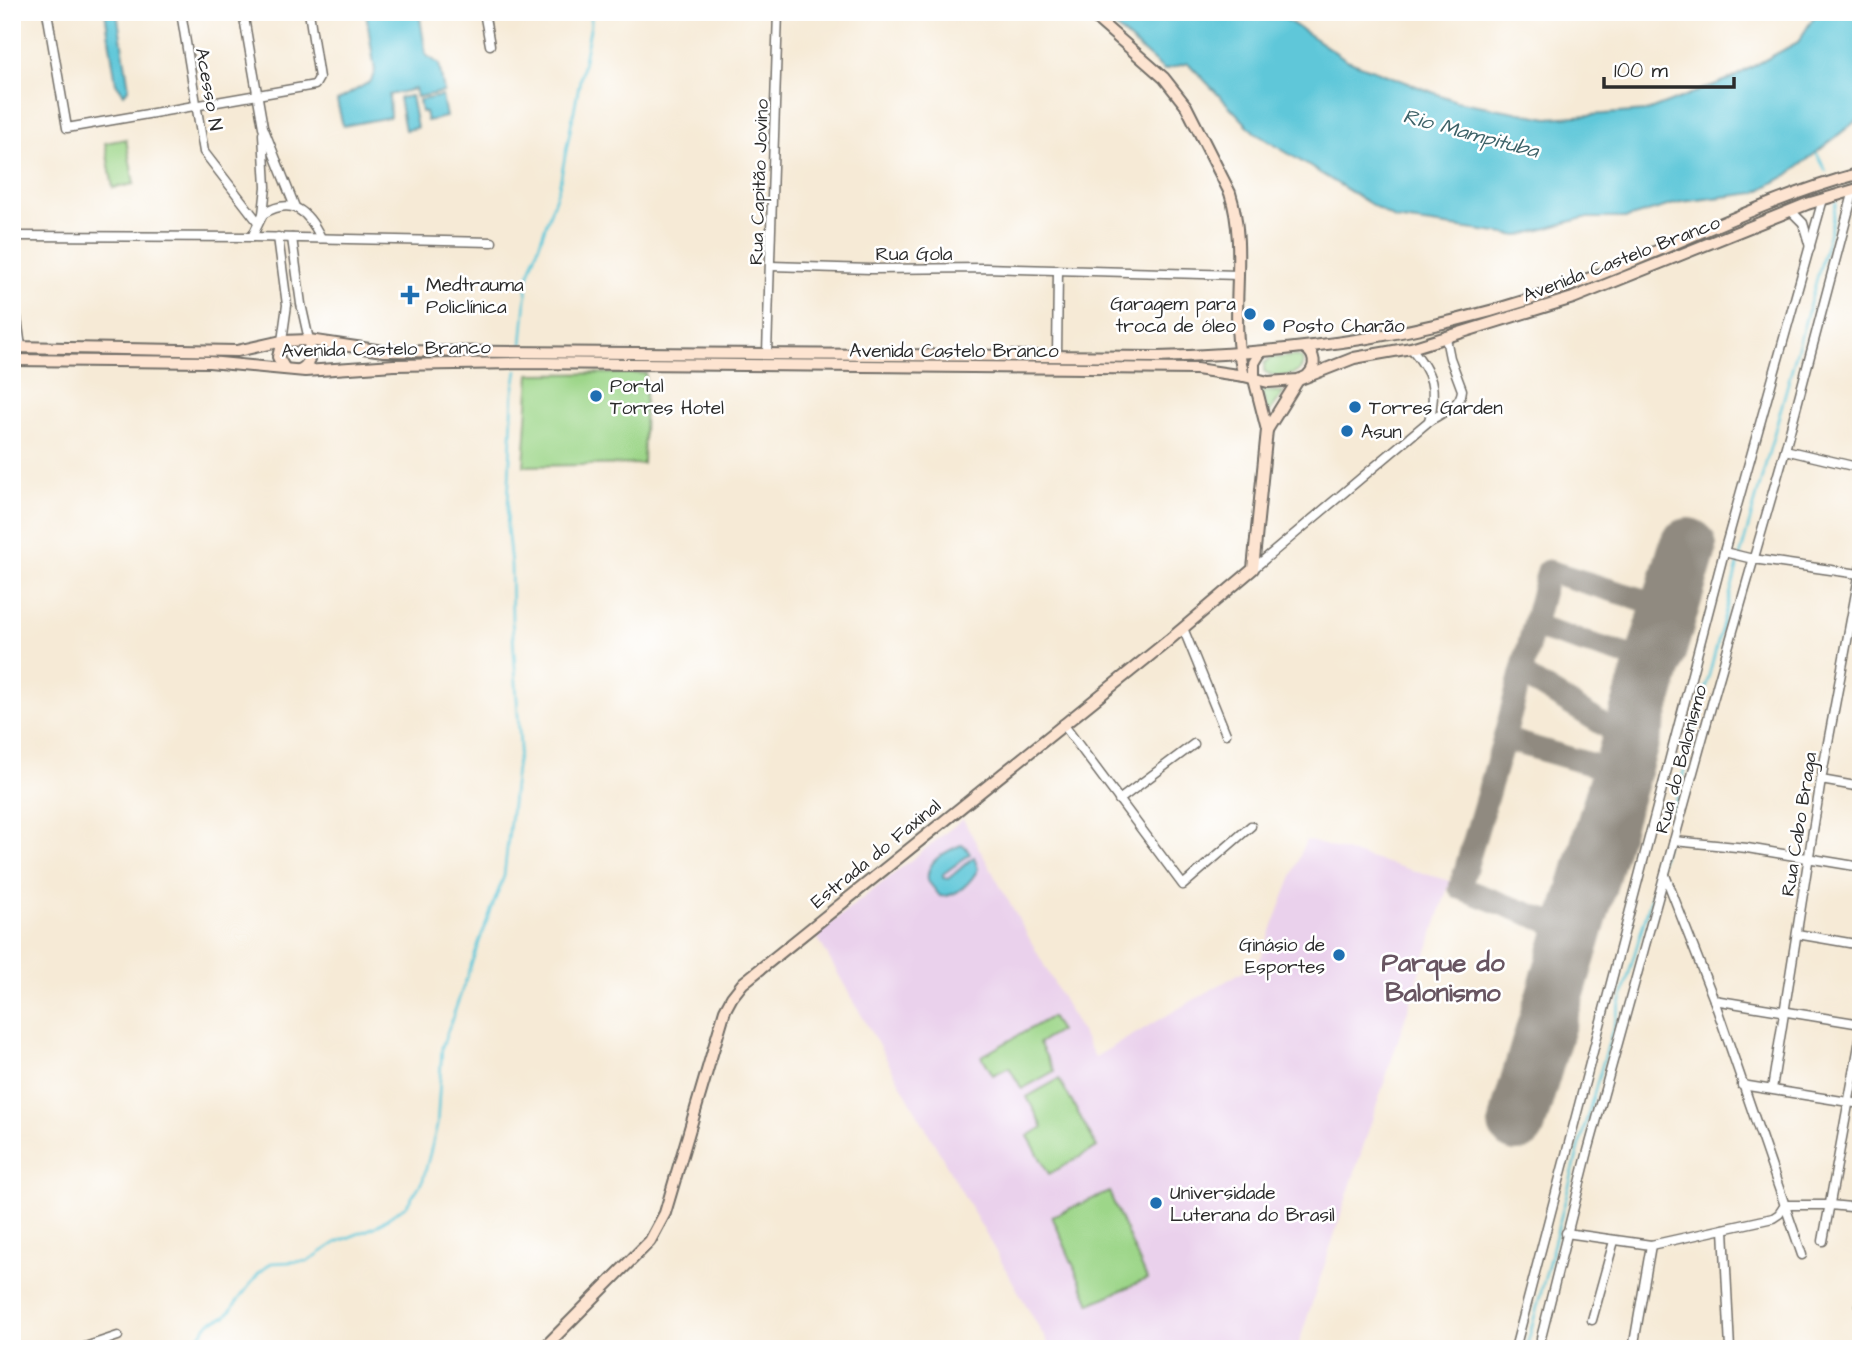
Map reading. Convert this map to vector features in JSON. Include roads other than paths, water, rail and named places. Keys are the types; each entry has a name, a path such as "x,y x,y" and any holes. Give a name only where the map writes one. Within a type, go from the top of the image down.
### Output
{"main road":[{"path":"1088,12 1164,78 1186,106 1235,208 1239,275 1236,322 1238,354 1267,430 1253,569"},
{"name":"Avenida Castelo Branco","path":"17,347 237,351 282,341 309,340 383,351 1157,357 1260,353 1403,334 1508,307 1584,280 1795,193 1861,173"},
{"name":"Avenida Castelo Branco","path":"12,360 209,362 298,370 525,363 1196,369 1249,377 1268,383 1302,378 1354,358 1410,348 1446,338 1573,298 1791,211 1857,189"},
{"path":"298,370 303,369 309,361 309,340"},
{"path":"282,341 278,357 285,369"},
{"path":"1267,430 1302,378 1312,370 1314,362 1311,353 1305,348"},
{"path":"1249,377 1260,353"},
{"name":"Estrada do Faxinal","path":"542,1349 638,1254 658,1228 669,1200 725,1010 743,983 1253,569"}],"street":[{"path":"47,12 67,128 315,85 319,78 309,12"},
{"name":"Acesso N","path":"181,12 204,152 261,218"},
{"path":"243,12 263,127 266,187 261,218 252,237"},
{"path":"484,12 490,45"},
{"name":"Rua Capitão Jovino","path":"767,353 778,12"},
{"path":"263,127 295,207 311,219 321,238"},
{"name":"Rua do Balonismo","path":"1541,1338 1566,1233 1751,558 1786,450 1857,189"},
{"name":"Rua do Balonismo","path":"1515,1349 1823,199"},
{"path":"261,218 283,206 295,207"},
{"path":"1791,211 1803,223 1810,247"},
{"path":"12,236 278,237 492,242"},
{"path":"278,237 287,305 282,341"},
{"path":"292,238 309,340"},
{"name":"Rua Gola","path":"771,266 1239,275"},
{"path":"1058,270 1058,356"},
{"path":"12,283 17,347"},
{"path":"287,305 301,304"},
{"path":"1253,569 1429,421 1456,404 1462,395 1446,338"},
{"path":"1410,348 1426,368 1434,389 1429,421"},
{"path":"1786,450 1861,468"},
{"path":"1728,553 1860,570"},
{"name":"Rua Cabo Braga","path":"1772,1088 1782,1011 1821,780 1860,570"},
{"path":"1183,628 1226,734"},
{"path":"1063,724 1182,885 1251,826"},
{"path":"1119,800 1194,744"},
{"path":"1821,780 1861,787"},
{"path":"1674,841 1747,848 1861,867"},
{"path":"1665,875 1714,1000 1802,1255"},
{"path":"1797,934 1861,945"},
{"path":"1714,1000 1861,1024"},
{"path":"1823,1241 1861,1034"},
{"path":"1742,1085 1861,1104"},
{"path":"1566,1233 1651,1245 1773,1218 1785,1205"},
{"path":"1785,1205 1861,1208"},
{"path":"1724,1229 1730,1349"},
{"path":"1592,1320 1614,1241"},
{"path":"1633,1349 1651,1245"},
{"path":"79,1349 118,1336"}],"water":[{"path":"105,12 117,12 129,88 124,94 116,83"},
{"path":"366,12 419,12 426,55 439,64 444,92 417,97 415,89 389,95 390,117 343,126 337,101 371,81 375,71"},
{"name":"Rio Mampituba","path":"1098,12 1275,12 1347,60 1456,101 1548,118 1647,111 1732,78 1798,42 1817,12 1861,12 1861,117 1788,175 1755,193 1681,202 1627,218 1583,218 1519,236 1395,219 1255,133 1188,63 1164,70"},
{"path":"411,96 417,128 405,130 399,98"},
{"path":"442,96 446,117 427,121 425,112 421,112 419,100"},
{"path":"961,845 965,846 970,854 943,874 943,878 948,879 974,857 978,869 962,888 952,894 940,896 928,881 930,868 943,854"}],"waterway":[{"path":"522,345 528,277 559,187 591,24 591,12"},
{"path":"1817,154 1826,171"},
{"path":"1526,1349 1588,1114 1650,901 1836,202"},
{"path":"189,1349 210,1322 226,1316 259,1273 271,1263 308,1261 337,1242 375,1227 407,1205 423,1180 437,1126 442,1047 504,876 520,746 507,527 513,392 517,371"}],"place":[{"name":"Medtrauma Policlínica","path":"410,295"},
{"name":"Garagem para troca de óleo","path":"1250,314"},
{"name":"Posto Charão","path":"1269,325"},
{"name":"Portal Torres Hotel","path":"596,396"},
{"name":"Torres Garden","path":"1355,407"},
{"name":"Asun","path":"1347,431"},
{"name":"Ginásio de Esportes","path":"1339,955"},
{"name":"Universidade Luterana do Brasil","path":"1156,1203"}],"district":[{"name":"Parque do Balonismo","path":"1443,976"}]}
